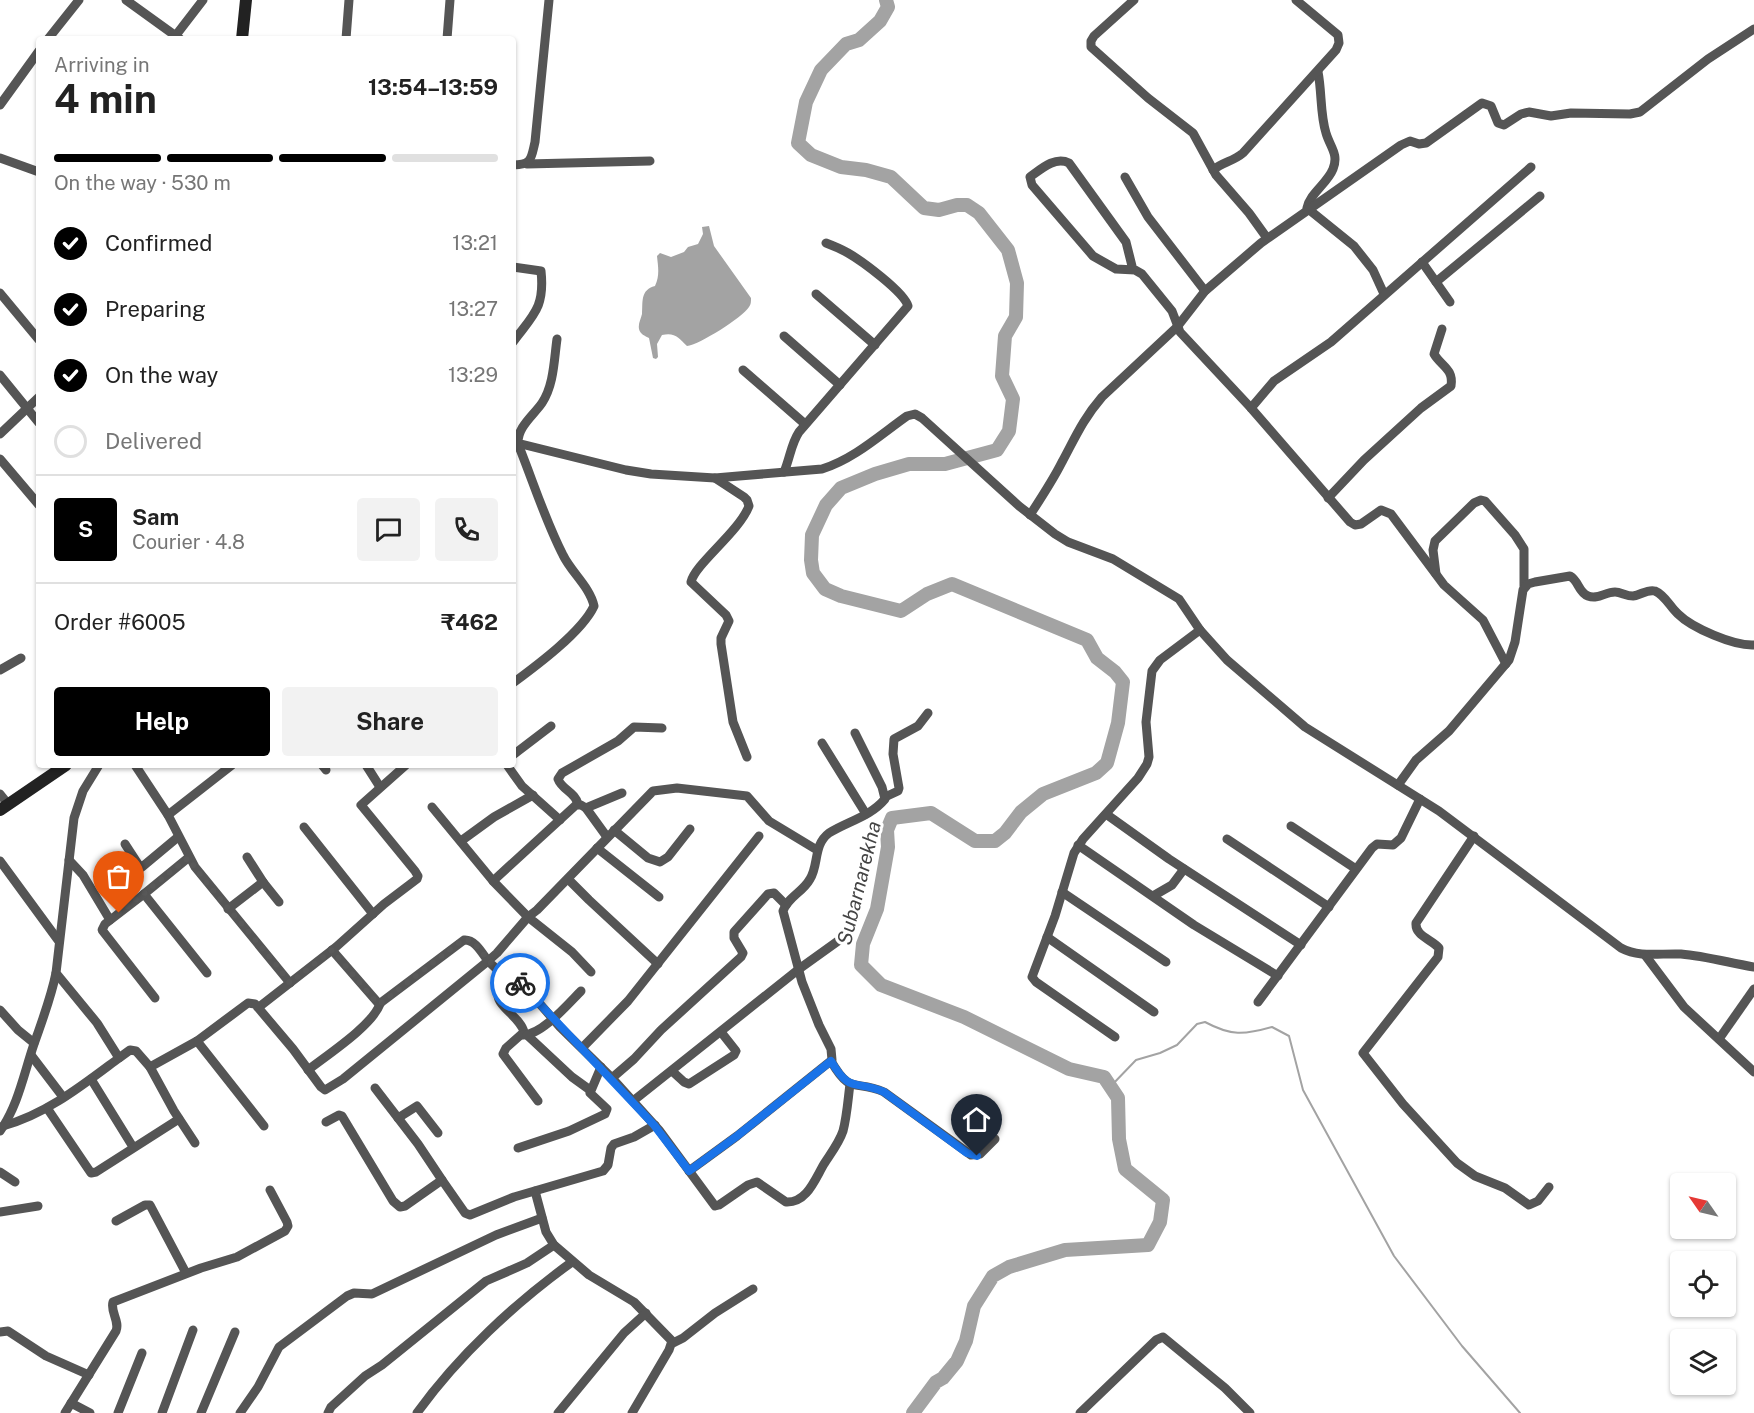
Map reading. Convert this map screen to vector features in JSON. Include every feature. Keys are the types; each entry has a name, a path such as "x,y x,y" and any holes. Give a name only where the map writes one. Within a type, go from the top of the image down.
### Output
{"street":[{"path":"50,36 79,0"},
{"path":"126,0 173,36"},
{"path":"177,36 203,0"},
{"path":"242,36 246,0"},
{"path":"346,36 349,0"},
{"path":"447,36 450,0"},
{"path":"527,164 532,156 535,142 549,0"},
{"path":"1134,0 1094,36 1091,46 1148,98 1193,133 1213,170 1267,238"},
{"path":"1213,170 1243,153 1336,50 1339,39 1329,27 1296,0"},
{"path":"1030,515 1091,409 1177,327 1205,291 1267,238 1401,145 1410,141 1419,144 1426,143 1482,104 1491,106 1498,123 1504,125 1521,114 1529,112 1551,116 1571,113 1630,114 1640,112 1708,59 1754,29"},
{"path":"0,105 36,55"},
{"path":"1307,211 1308,204 1327,180 1336,160 1324,124 1318,72"},
{"path":"0,158 36,171"},
{"path":"1133,270 1126,242 1069,163 1064,160 1053,162 1030,177 1032,185 1093,256 1116,269 1133,270 1142,274 1172,311 1177,327 1251,408 1328,498 1355,525 1361,524 1378,511 1387,511 1444,585 1483,620 1506,664"},
{"path":"516,165 650,161"},
{"path":"1251,408 1274,381 1331,342 1531,167"},
{"path":"1125,177 1148,217 1205,291"},
{"path":"1436,282 1540,196"},
{"path":"1307,211 1354,246 1373,270 1384,294"},
{"path":"784,472 792,443 805,424 905,311 908,304 900,294 861,262 826,243"},
{"path":"1422,261 1450,302"},
{"path":"516,267 541,271 542,289 538,309 516,338"},
{"path":"0,293 36,336"},
{"path":"816,294 875,345"},
{"path":"1328,498 1396,430 1451,386 1452,376 1449,369 1434,354 1442,329"},
{"path":"784,336 840,385"},
{"path":"516,681 570,635 594,606 592,598 558,546 516,443 521,430 542,404 549,388 557,339"},
{"path":"742,370 805,424"},
{"path":"0,375 36,420"},
{"path":"0,434 36,400"},
{"path":"516,443 626,470 715,478 829,466 852,456 907,416 912,414 922,418 1019,506 1068,542 1113,559 1179,599 1200,630 1227,660 1292,717 1474,836 1621,948 1628,952 1645,955 1681,954 1754,967"},
{"path":"0,459 36,501"},
{"path":"715,478 744,497 749,506 730,535 695,573 691,582 729,620 721,638 721,644 733,722 747,757"},
{"path":"1398,785 1416,760 1449,731 1506,664 1515,642 1524,586 1524,549 1515,535 1481,500 1477,501 1435,541 1433,550 1436,575"},
{"path":"1524,586 1570,576 1576,581 1581,591 1589,596 1595,597 1614,592 1632,596 1647,591 1656,592 1664,597 1686,620 1726,639 1744,645 1754,645"},
{"path":"1115,1037 1032,979 1062,892 1069,864 1078,845 1138,778 1148,760 1146,722 1152,671 1160,660 1200,630"},
{"path":"0,670 21,658"},
{"path":"928,712 918,726 894,739 893,754 900,788 898,791 885,796 880,804 866,814 826,836 817,850 811,877 786,905 783,914 799,969 819,1025 831,1049 831,1061 838,1074 850,1084 876,1088 884,1092 971,1155 980,1154 995,1139"},
{"path":"516,753 551,726"},
{"path":"662,728 634,727 618,741 562,773 558,779 559,783 574,795 610,834 648,858 660,862 668,857 690,829"},
{"path":"855,733 885,796"},
{"path":"822,743 866,814"},
{"path":"0,794 4,807 62,768"},
{"path":"2,1129 11,1111 31,1055 56,973 71,833 77,804 97,768"},
{"path":"138,768 168,815 188,858 290,983"},
{"path":"168,815 228,768"},
{"path":"368,768 380,787"},
{"path":"259,1007 332,950 418,877 361,806 402,768"},
{"path":"509,768 522,786 560,820"},
{"path":"150,1067 197,1041 252,1002 259,1007 321,1088 329,1089 497,953 528,917 653,791 677,788 700,789 747,796 769,821 817,850"},
{"path":"494,881 573,807 622,793"},
{"path":"461,841 494,817 533,795"},
{"path":"1258,1002 1375,845 1393,845 1398,842 1420,799"},
{"path":"432,807 494,881 528,917 572,952 591,972"},
{"path":"1106,814 1184,869 1301,945"},
{"path":"1291,826 1356,869"},
{"path":"304,827 373,914"},
{"path":"582,1048 621,1009 759,836"},
{"path":"1474,836 1416,923 1419,933 1439,948 1438,957 1363,1053 1403,1104 1468,1172 1505,1188 1529,1205 1538,1201 1549,1187"},
{"path":"125,844 139,866 142,867 178,837"},
{"path":"1227,839 1329,907"},
{"path":"1078,845 1194,925 1278,976"},
{"path":"597,848 659,897"},
{"path":"248,857 263,882 279,902"},
{"path":"155,998 104,934 102,927 188,858"},
{"path":"69,860 83,875 110,920"},
{"path":"0,861 58,940"},
{"path":"1153,896 1168,888 1184,869"},
{"path":"568,879 658,964"},
{"path":"228,909 263,882"},
{"path":"1062,892 1166,962"},
{"path":"612,1078 741,957 742,952 734,932 768,894 774,893 786,905"},
{"path":"144,894 207,973"},
{"path":"633,1101 799,969 845,936"},
{"path":"1047,937 1154,1012"},
{"path":"308,1070 365,1024 380,1004 464,940 470,940 504,976 519,981 612,1078 654,1125 715,1206 748,1185 757,1182 786,1202 796,1200 814,1183 838,1141 846,1117 850,1084"},
{"path":"332,950 380,1004"},
{"path":"1645,955 1684,1007 1754,1072"},
{"path":"56,973 96,1023 119,1058"},
{"path":"504,976 498,997 522,1025 525,1035 590,1090 592,1096 607,1109 604,1114 569,1131 518,1148"},
{"path":"1719,1039 1754,989"},
{"path":"538,1101 503,1054 506,1048 553,1018 581,991"},
{"path":"0,1010 18,1030 34,1043"},
{"path":"672,1071 689,1084 734,1055 736,1051 721,1032"},
{"path":"197,1041 264,1126"},
{"path":"2,1129 47,1108 130,1050 136,1051 150,1067 195,1143"},
{"path":"31,1055 63,1096"},
{"path":"689,1171 831,1061"},
{"path":"590,1090 601,1067"},
{"path":"91,1079 133,1147"},
{"path":"375,1088 465,1213 470,1215 514,1197 603,1171 608,1165 614,1144 634,1137 654,1125"},
{"path":"398,1118 417,1106 438,1133"},
{"path":"47,1108 91,1173 179,1119"},
{"path":"326,1122 339,1115 342,1116 388,1193 400,1207 442,1180"},
{"path":"0,1172 15,1182"},
{"path":"65,1413 117,1327 112,1308 113,1302 186,1273 237,1257 285,1231 288,1226 270,1190"},
{"path":"535,1191 542,1218 554,1245 572,1262 634,1302 673,1343"},
{"path":"116,1221 145,1205 150,1205 186,1273"},
{"path":"0,1212 38,1206"},
{"path":"240,1413 258,1387 279,1347 347,1296 354,1293 372,1294 496,1235 542,1218"},
{"path":"328,1413 331,1407 358,1382 486,1281 527,1263 554,1245"},
{"path":"417,1413 445,1377 477,1344 539,1287 572,1262"},
{"path":"632,1413 673,1343 753,1289"},
{"path":"558,1413 624,1333 646,1313"},
{"path":"162,1413 193,1330"},
{"path":"0,1332 8,1331 46,1356 89,1375"},
{"path":"201,1413 235,1332"},
{"path":"1080,1413 1156,1340 1163,1337 1226,1388 1250,1413"},
{"path":"118,1413 142,1353"},
{"path":"71,1403 90,1413"}],"shaded area":[{"path":"709,226 714,246 751,298 750,305 745,312 730,323 693,344 687,346 674,335 662,335 657,344 658,357 653,358 649,338 640,331 639,323 645,293 655,286 658,278 657,256 660,253 671,257 698,244 703,234 702,227"}],"waterway":[{"name":"Subarnarekha","path":"886,0 888,7 880,21 859,40 846,44 821,70 806,102 798,143 811,155 841,167 866,170 891,177 924,208 939,210 967,205 979,213 1008,250 1017,283 1016,317 1005,336 1002,376 1013,399 1009,431 997,450 945,464 909,464 875,474 841,488 826,505 812,535 813,573 825,589 841,596 901,611 927,594 952,584 1087,640 1097,658 1115,672 1123,682 1118,723 1107,763 1096,773 1043,794 1021,812 1005,833 995,841 975,841 931,813 892,818 887,830 888,847 877,909 863,944 861,965 881,985 964,1017 1069,1069 1104,1077 1118,1098 1119,1139 1125,1169 1163,1200 1160,1222 1148,1245 1065,1250 1009,1267 993,1276 974,1306 966,1341 957,1361 943,1378 936,1382 913,1413"},
{"path":"1110,1087 1136,1060 1177,1045 1197,1024 1205,1022 1222,1030 1238,1033 1272,1027 1289,1036 1303,1090 1394,1256 1462,1346 1520,1413"}],"way so far":[{"path":"119,913 188,858 217,897 243,924 290,983 332,950 380,1004 457,944 467,939 474,943 491,965 504,976 520,983"}],"route":[{"path":"520,983 548,1011 560,1027 612,1078 654,1125 689,1171 831,1061 838,1074 850,1084 876,1088 884,1092 967,1153 977,1156"}]}
